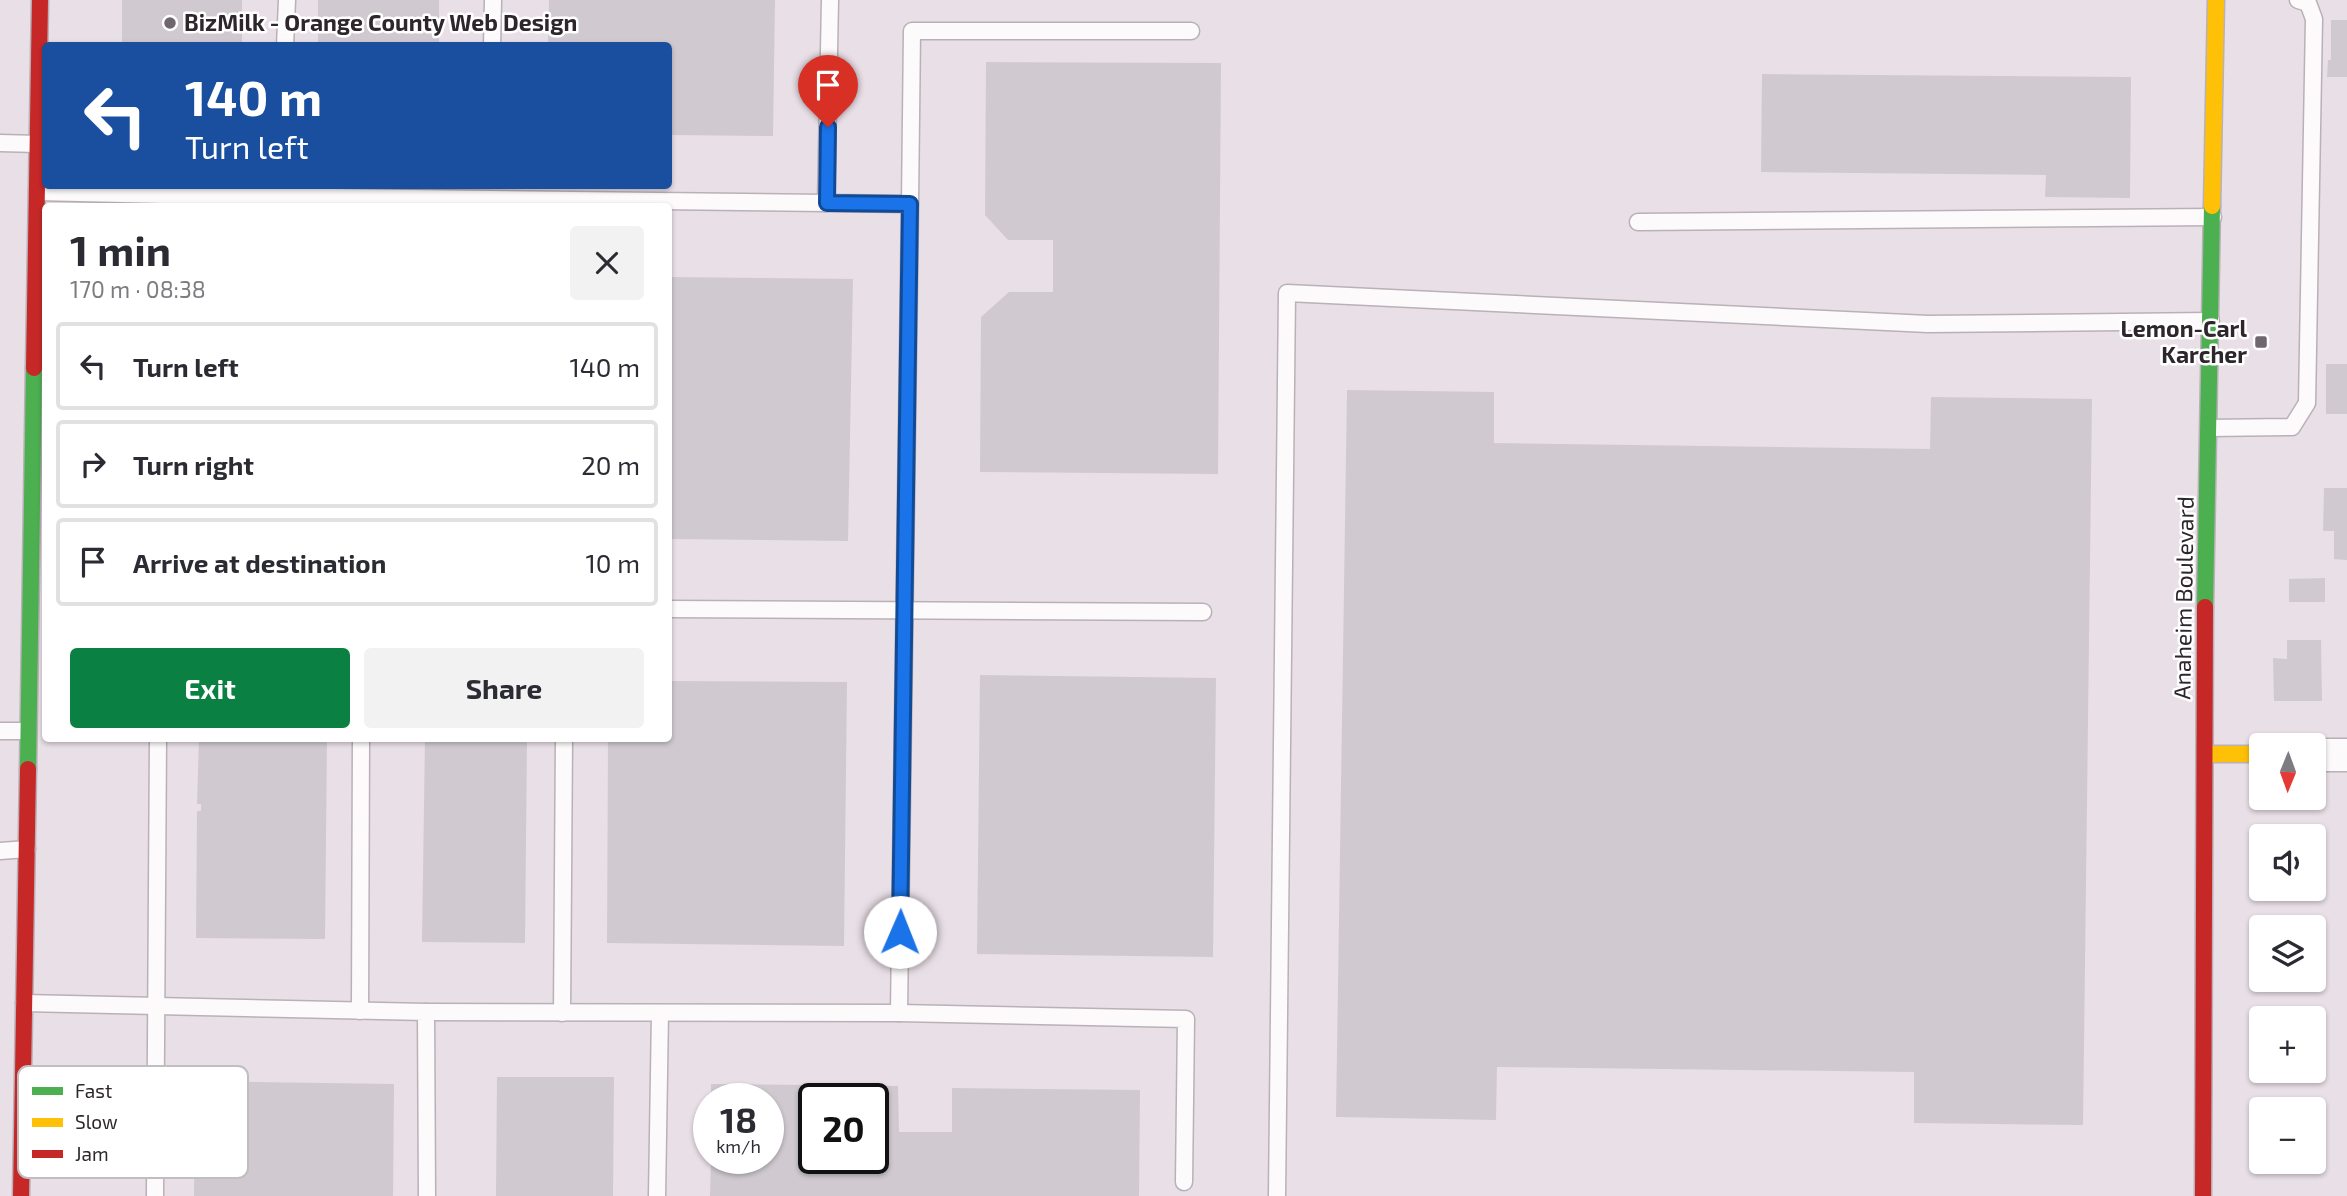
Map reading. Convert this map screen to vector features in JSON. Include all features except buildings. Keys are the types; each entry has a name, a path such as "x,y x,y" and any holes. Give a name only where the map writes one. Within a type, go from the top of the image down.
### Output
{"street":[{"path":"23,1066 28,731 38,602 37,192 40,0"},
{"name":"Anaheim Boulevard","path":"2203,1196 2205,754 2216,0"},
{"path":"2205,754 2249,754"},
{"path":"2326,755 2347,755"},
{"path":"21,1178 21,1196"}],"lane":[{"path":"285,42 287,0"},
{"path":"492,42 493,0"},
{"path":"827,203 830,0"},
{"path":"2209,428 2292,427 2307,402 2314,19 2308,3 2298,0"},
{"path":"900,1013 912,31 1191,31"},
{"path":"0,144 38,144"},
{"path":"37,192 163,201 278,191 363,202 490,192 569,203 910,204"},
{"path":"1638,222 2213,217"},
{"path":"1277,1196 1287,293 1928,324 2211,321"},
{"path":"672,609 1203,612"},
{"path":"0,731 28,731"},
{"path":"156,1066 158,742"},
{"path":"360,1011 361,742"},
{"path":"562,1013 564,742"},
{"path":"0,851 27,849"},
{"path":"24,1003 426,1012 900,1013 1186,1019 1184,1182"},
{"path":"426,1012 426,1196"},
{"path":"657,1196 660,1013"},
{"path":"155,1178 155,1196"}],"traffic: fast":[{"path":"2205,607 2212,206"},
{"path":"28,769 34,368"}],"traffic: slow":[{"path":"2212,206 2216,0"},
{"path":"2205,754 2249,754"}],"traffic: jam":[{"path":"34,368 40,0"},
{"path":"2203,1196 2205,607"},
{"path":"23,1066 28,769"},
{"path":"21,1178 21,1196"}],"place":[{"name":"BizMilk - Orange County Web Design","path":"170,23"},
{"name":"Lemon-Carl Karcher","path":"2261,342"}],"route":[{"path":"828,127 827,203 910,204 900,932"}]}
